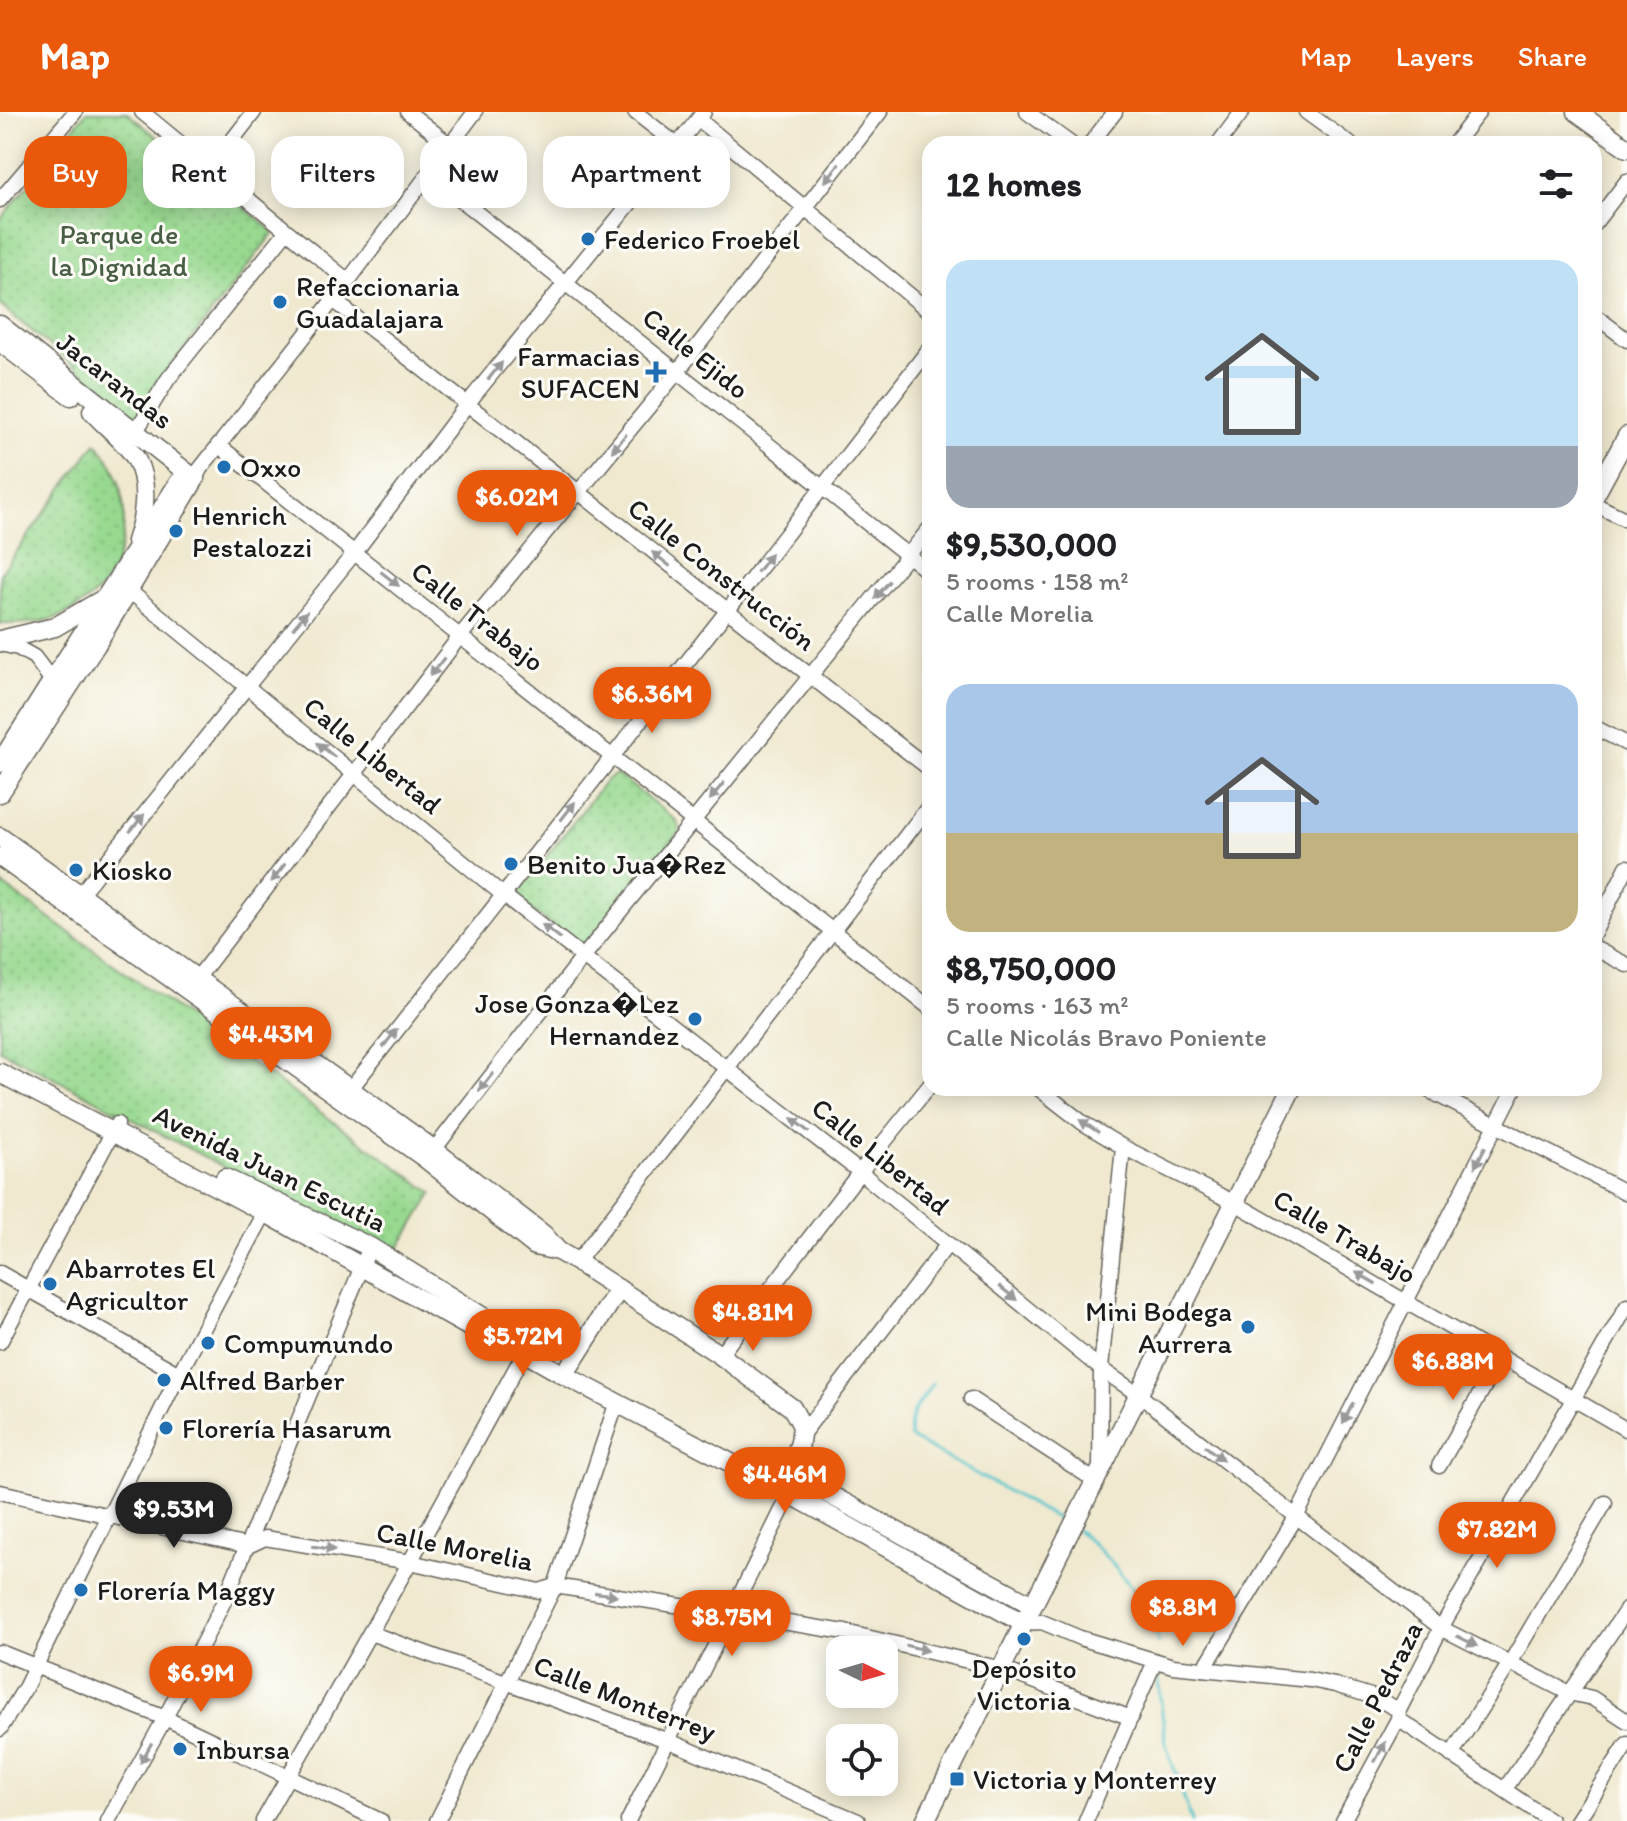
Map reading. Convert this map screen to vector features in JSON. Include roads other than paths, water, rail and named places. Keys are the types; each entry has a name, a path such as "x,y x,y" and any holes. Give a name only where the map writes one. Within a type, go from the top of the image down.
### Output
{"main road":[{"path":"1577,112 1627,148"},
{"name":"Jacarandas","path":"0,325 136,431 190,480"},
{"name":"Jacarandas","path":"0,342 190,480"},
{"path":"92,411 135,458 143,480 141,527 127,565"},
{"path":"1602,482 1627,436"},
{"path":"0,763 127,565 190,480"},
{"path":"0,793 96,645 190,480"},
{"path":"0,642 55,627 108,596"},
{"path":"0,837 75,900 430,1154 535,1246 558,1251 577,1262 720,1355 792,1408 802,1426 795,1486"},
{"path":"0,857 75,900"},
{"name":"Avenida Juan Escutia","path":"0,1060 114,1128"},
{"name":"Avenida Juan Escutia","path":"0,1073 268,1206 370,1247 488,1320 504,1341"},
{"path":"925,1821 1288,1096"},
{"name":"Avenida Juan Escutia","path":"268,1206 363,1268 480,1333 504,1341 749,1472 795,1486 1032,1605"},
{"path":"564,1375 619,1289"},
{"name":"Avenida Juan Escutia","path":"795,1486 1023,1623"}],"street":[{"path":"0,200 75,112"},
{"path":"142,112 171,136"},
{"path":"235,136 254,112"},
{"path":"408,112 439,136"},
{"path":"457,136 475,112"},
{"path":"635,112 666,136"},
{"path":"192,984 461,635 678,371 880,112"},
{"path":"1027,112 1060,136"},
{"path":"1096,136 1115,112"},
{"path":"1224,136 1242,112"},
{"path":"1306,112 1339,136"},
{"path":"1460,136 1479,112"},
{"path":"684,136 701,116 922,305"},
{"path":"1602,214 1627,181"},
{"path":"190,480 420,185"},
{"path":"255,206 348,281"},
{"name":"Calle Ejido","path":"471,208 922,567"},
{"path":"75,900 626,208"},
{"path":"136,431 168,379 286,232"},
{"name":"Calle Construcción","path":"333,300 468,403 578,494 922,763"},
{"path":"1602,321 1627,340"},
{"path":"347,1094 922,358"},
{"name":"Calle Trabajo","path":"218,445 922,1002"},
{"path":"1602,508 1627,520"},
{"path":"430,1154 584,956 922,539"},
{"name":"Calle Libertad","path":"128,590 502,894 860,1172 1101,1369 1441,1628 1569,1693 1592,1698 1627,1721"},
{"path":"0,642 34,657 53,682"},
{"path":"1602,731 1627,744"},
{"path":"577,1262 922,815"},
{"path":"1602,917 1627,867"},
{"path":"1602,952 1627,965"},
{"path":"720,1355 922,1095"},
{"name":"Calle Trabajo","path":"1048,1096 1083,1123 1123,1147 1235,1203 1627,1430"},
{"path":"1439,1096 1627,1193"},
{"path":"1204,1669 1296,1517 1511,1096"},
{"path":"0,1342 114,1128"},
{"path":"1099,1478 1101,1369 1123,1147"},
{"path":"0,1729 34,1667 179,1374 268,1206"},
{"path":"749,1472 783,1468 792,1459 800,1437 948,1244"},
{"path":"108,1821 165,1718 225,1599 370,1247"},
{"path":"0,1273 179,1374"},
{"name":"Calle Pedraza","path":"1343,1821 1441,1628 1627,1306"},
{"path":"263,1821 524,1353"},
{"path":"1439,1466 1501,1357"},
{"path":"971,1399 1099,1478"},
{"path":"437,1821 555,1586 617,1402"},
{"path":"628,1821 795,1486"},
{"name":"Calle Morelia","path":"0,1492 248,1546 265,1538 410,1562 539,1591 555,1586 845,1632 1002,1669 1134,1712"},
{"path":"1451,1755 1605,1503"},
{"path":"1032,1605 1042,1622"},
{"path":"1505,1789 1627,1609"},
{"path":"1023,1623 1042,1622 1153,1669 1173,1666 1335,1685 1374,1697 1451,1755 1551,1821"},
{"name":"Calle Monterrey","path":"370,1633 669,1741 858,1821"},
{"path":"0,1652 165,1718 381,1821"},
{"path":"1086,1821 1153,1669"},
{"path":"1577,1821 1627,1744"}],"waterway":[{"path":"933,1383 912,1416 911,1438 1067,1524"},
{"path":"1077,1530 1129,1584 1152,1619 1159,1644"},
{"path":"1158,1680 1166,1745 1192,1821"}],"place":[{"name":"Federico Froebel","path":"588,239"},
{"name":"Refaccionaria Guadalajara","path":"280,302"},
{"name":"Farmacias SUFACEN","path":"656,372"},
{"name":"Oxxo","path":"224,467"},
{"name":"Henrich Pestalozzi","path":"176,531"},
{"name":"Benito Jua�Rez","path":"511,864"},
{"name":"Kiosko","path":"76,870"},
{"name":"Jose Gonza�Lez Hernandez","path":"695,1019"},
{"name":"Abarrotes El Agricultor","path":"50,1284"},
{"name":"Mini Bodega Aurrera","path":"1248,1327"},
{"name":"Compumundo","path":"208,1343"},
{"name":"Alfred Barber","path":"164,1380"},
{"name":"Florería Hasarum","path":"166,1428"},
{"name":"Florería Maggy","path":"81,1590"},
{"name":"Depósito Victoria","path":"1024,1639"},
{"name":"Inbursa","path":"180,1749"},
{"name":"Victoria y Monterrey","path":"957,1779"}],"park label":[{"name":"Parque de la Dignidad","path":"119,250"}]}
